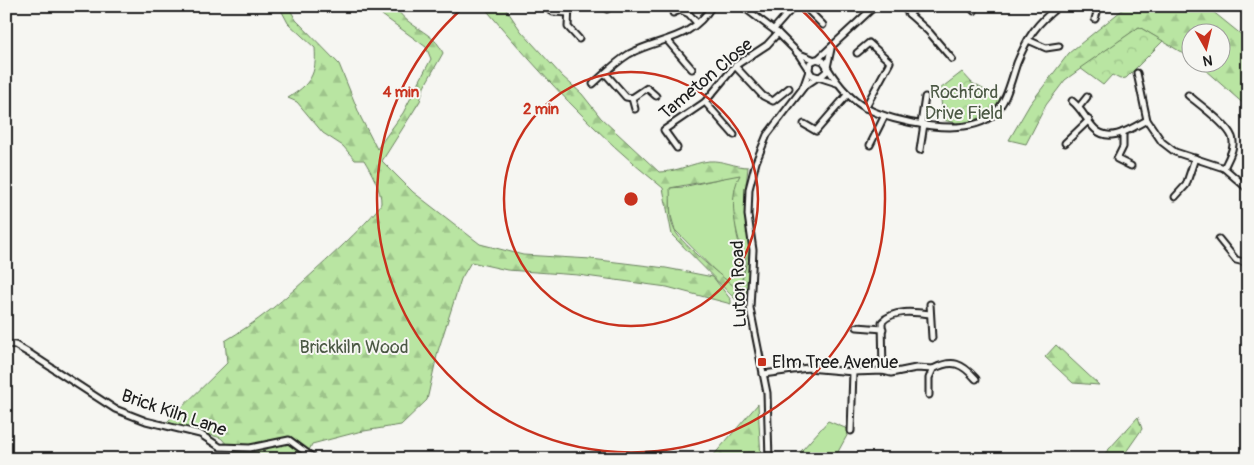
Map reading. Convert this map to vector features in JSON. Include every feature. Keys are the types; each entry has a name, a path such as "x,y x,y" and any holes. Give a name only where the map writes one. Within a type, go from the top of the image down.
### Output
{"street":[{"path":"543,6 553,12 568,13"},
{"path":"569,6 568,27 580,39"},
{"path":"593,84 630,54 685,33 712,6"},
{"path":"742,6 776,31 797,52 809,70 819,77 837,83"},
{"name":"Tameton Close","path":"677,148 664,130 705,102 735,66 767,45 794,6"},
{"path":"804,6 823,25"},
{"path":"803,88 810,63 832,48 874,6"},
{"path":"903,6 952,59"},
{"path":"910,14 918,6"},
{"path":"970,6 974,12"},
{"path":"797,52 816,59 827,66 837,83 848,94 865,108 884,117 922,124 958,127 978,124 994,114 1006,95 1028,40 1039,22 1059,6"},
{"path":"1095,19 1099,6"},
{"path":"672,13 680,8 697,23"},
{"path":"1028,40 1046,48 1059,46"},
{"path":"668,41 692,69"},
{"path":"857,53 869,43 890,62 865,108"},
{"path":"803,88 826,72 832,48"},
{"path":"735,66 763,96 773,101 789,88"},
{"path":"1137,73 1146,120 1162,142 1175,152 1224,168 1248,189"},
{"path":"605,74 626,96 632,98"},
{"path":"632,98 647,88 656,96"},
{"name":"Luton Road","path":"769,459 768,413 763,374 750,308 753,257 748,202 754,168 767,135 803,88"},
{"path":"804,124 816,131 848,94"},
{"path":"1188,95 1226,129 1232,137 1233,148 1224,168"},
{"path":"920,150 925,97"},
{"path":"1079,107 1087,97"},
{"path":"632,98 635,109"},
{"path":"1072,101 1102,134 1111,136 1146,120"},
{"path":"705,102 734,136"},
{"path":"870,145 884,117"},
{"path":"1065,143 1089,120"},
{"path":"1122,132 1123,147 1117,159 1132,166"},
{"path":"1175,197 1186,185 1194,158"},
{"path":"1219,239 1236,260 1248,264"},
{"path":"930,304 932,338"},
{"path":"883,370 882,322 886,317 899,313 930,314"},
{"path":"857,327 883,329"},
{"name":"Brick Kiln Lane","path":"6,344 15,345 32,355 116,409 146,420 200,434 220,446 250,448 289,440 315,459"},
{"path":"763,374 808,368 853,372 883,370 892,373 916,368 933,369 950,362 966,367 976,379"},
{"path":"929,395 929,378 933,369"},
{"path":"851,431 853,372"}],"green space":[{"name":"Brickkiln Wood","path":"279,6 288,6 296,20 339,64 361,118 377,149 403,113 431,59 426,47 382,15 379,6 395,6 403,17 437,43 443,53 424,87 420,101 382,161 413,192 480,244 523,255 591,259 666,268 713,277 731,300 731,304 667,287 578,275 507,270 471,262 461,279 438,351 427,400 401,425 358,432 312,444 305,459 240,459 221,438 167,422 227,363 225,341 258,319 293,291 365,223 381,203 378,187 364,160 355,160 343,146 323,133 297,102 288,98 302,88 310,78 315,65 315,48 288,23"},
{"path":"483,6 504,6 521,31 562,76 582,94 601,118 659,172 672,171 709,161 748,167 745,195 750,247 746,304 739,303 672,235 663,188 638,168 591,124 546,78","holes":["740,175 734,200 734,218 746,263 738,289 704,262 679,237 671,221 670,210 670,188"]},
{"path":"1127,6 1206,6 1226,22 1182,22 1182,53 1139,27 1065,80 1046,105 1026,144 1009,140 1030,104 1069,53"},
{"path":"1139,27 1163,41 1126,78 1120,79 1112,75 1103,85 1080,68"},
{"path":"1232,27 1248,40 1248,135 1246,133 1246,106 1207,72 1232,72"},
{"name":"Rochford Drive Field","path":"962,72 972,83 1001,99 990,113 976,120 961,123 943,120 940,89"},
{"path":"740,174 736,225 744,270 738,289 724,280 675,230 671,216 669,188 683,187"},
{"path":"1056,345 1099,385 1073,383 1045,357"},
{"path":"758,404 761,459 712,457"},
{"path":"1138,417 1142,429 1121,459 1100,459"},
{"path":"828,421 850,430 834,459 794,459"}],"place":[{"name":"Elm Tree Avenue","path":"762,362"}]}
